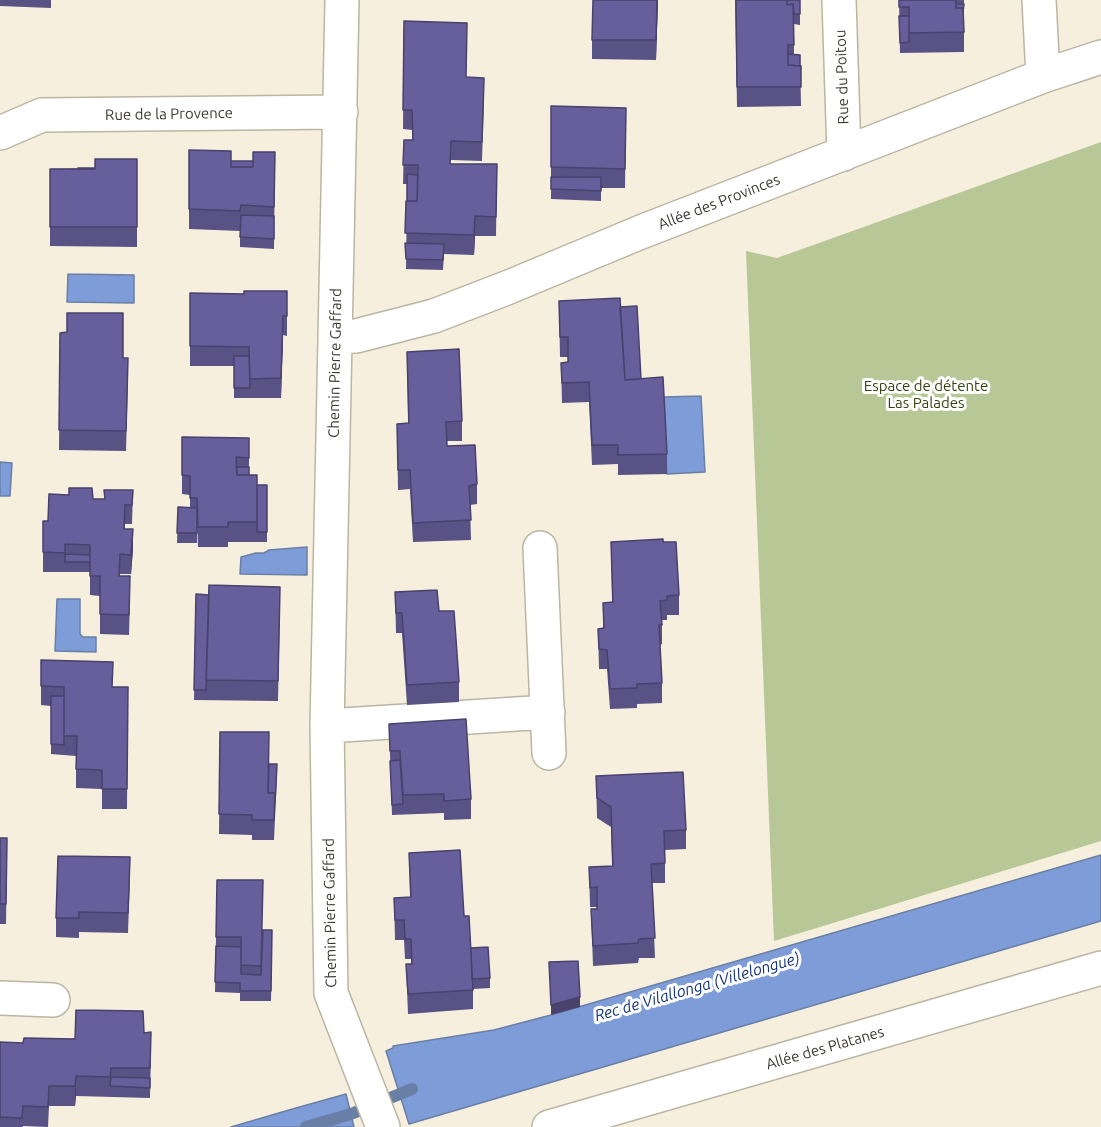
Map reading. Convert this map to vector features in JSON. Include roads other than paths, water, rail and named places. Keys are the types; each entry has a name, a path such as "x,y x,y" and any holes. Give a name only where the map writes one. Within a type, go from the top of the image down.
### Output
{"street":[{"name":"Chemin Pierre Gaffard","path":"342,0 327,726 331,993 383,1127"},
{"name":"Rue du Poitou","path":"839,0 844,154"},
{"path":"1039,0 1043,76"},
{"name":"Allée des Provinces","path":"335,337 356,336 434,316 641,232 1043,76 1101,57"},
{"name":"Rue de la Provence","path":"0,133 42,115 341,112"},
{"path":"540,549 549,753"},
{"path":"327,726 548,712"},
{"name":"Allée des Platanes","path":"549,1127 1101,968"},
{"path":"0,998 53,1000"}],"water":[{"path":"68,274 134,275 134,303 67,302"},
{"path":"701,396 705,472 667,474 663,397"},
{"path":"0,462 12,463 10,496 0,496"},
{"path":"307,547 307,575 240,574 241,557 269,550"},
{"path":"57,599 80,599 80,634 83,637 96,637 96,652 55,651"},
{"path":"1101,855 1101,921 409,1124 386,1051 393,1046 494,1030 551,1015"},
{"path":"346,1094 354,1127 231,1127 289,1110"}],"waterway":[{"name":"Rec de Vilallonga (Villelongue)","path":"306,1127 351,1114 412,1089"}],"park label":[{"name":"Espace de détente Las Palades","path":"926,394"}]}
